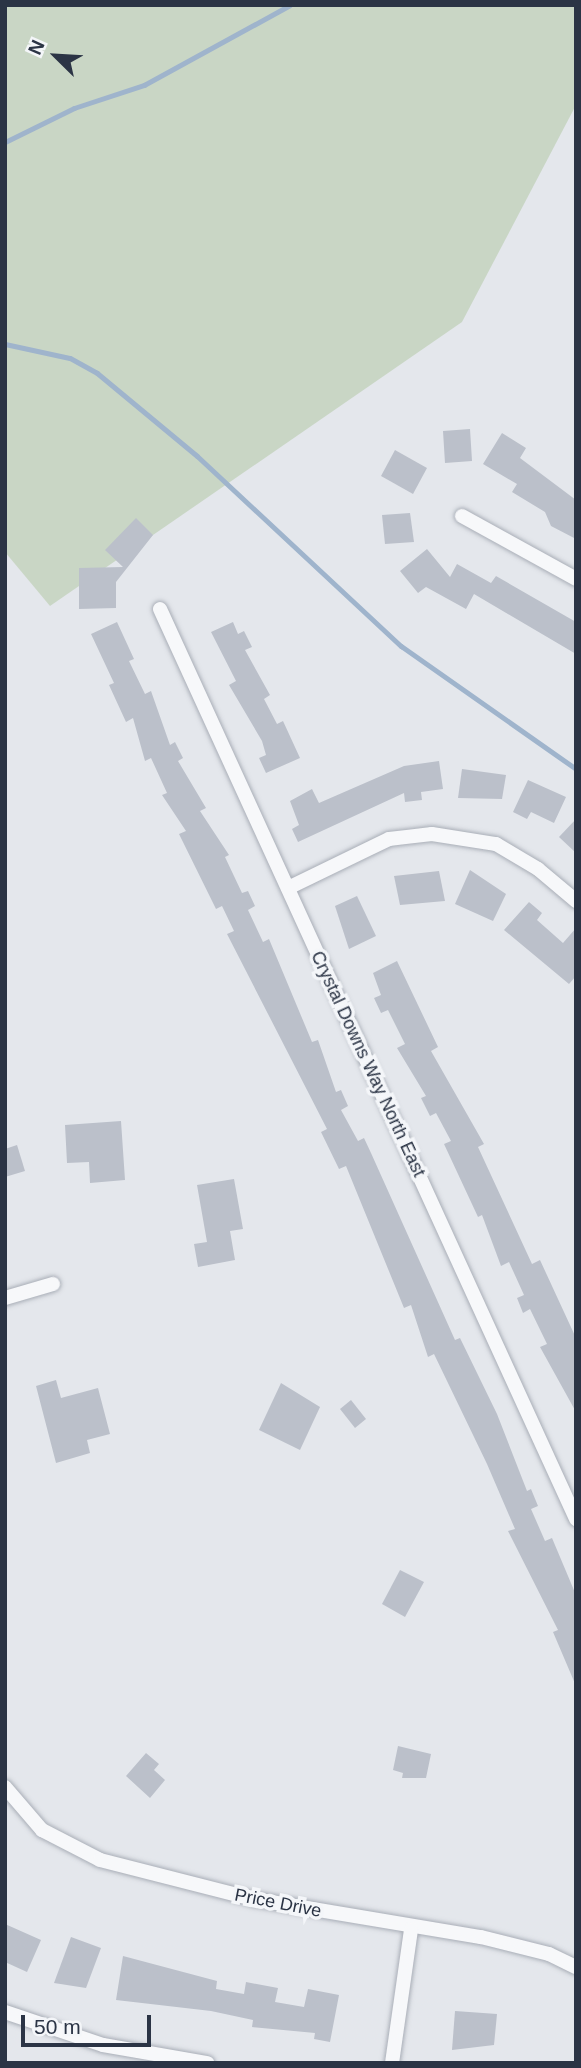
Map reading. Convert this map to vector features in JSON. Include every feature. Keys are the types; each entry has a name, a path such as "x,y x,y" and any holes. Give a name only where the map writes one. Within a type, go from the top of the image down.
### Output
{"street":[{"path":"462,516 576,579"},
{"name":"Crystal Downs Way North East","path":"160,609 576,1519"},
{"path":"288,888 389,839 432,834 496,844 538,869 576,901"},
{"path":"5,1298 52,1284"},
{"name":"Price Drive","path":"5,1787 42,1830 100,1860 253,1899 411,1929 481,1937 549,1954 576,1967"},
{"path":"392,2063 411,1929"},
{"path":"5,2012 103,2045 206,2063"}],"green space":[{"path":"5,5 576,5 576,105 462,322 50,606 5,552"}],"building":[{"path":"470,429 472,461 445,463 443,431"},
{"path":"502,433 526,448 520,458 576,500 576,539 551,526 545,512 512,492 517,484 483,464"},
{"path":"395,450 427,468 413,494 381,476"},
{"path":"410,513 414,542 385,544 382,515"},
{"path":"136,518 153,535 116,582 116,608 79,609 79,568 123,567 105,550"},
{"path":"427,549 450,577 457,564 491,583 496,576 576,622 576,654 474,594 466,609 426,587 418,593 400,571"},
{"path":"117,622 134,659 129,661 145,694 151,691 170,745 175,742 183,758 178,761 206,808 200,811 229,855 225,857 242,893 248,891 255,906 248,910 263,942 269,939 312,1042 318,1040 336,1092 341,1090 348,1106 341,1110 358,1141 364,1138 455,1340 460,1338 497,1414 527,1491 531,1489 538,1506 531,1509 545,1541 552,1538 576,1595 576,1686 553,1632 558,1630 508,1531 515,1529 487,1464 434,1354 428,1357 411,1305 404,1308 346,1166 339,1169 321,1132 327,1129 227,934 234,931 222,906 216,909 179,834 186,831 162,795 167,793 151,758 145,761 133,718 126,722 109,685 114,683 91,634"},
{"path":"233,622 238,634 244,631 252,647 245,650 270,695 264,699 277,724 283,721 300,758 266,773 259,758 266,755 262,741 229,685 236,681 211,632"},
{"path":"439,761 443,789 421,792 422,800 405,802 404,793 298,842 292,829 299,825 290,801 312,789 319,803 404,766"},
{"path":"462,769 506,775 502,799 458,798"},
{"path":"528,780 566,797 554,823 531,812 527,819 513,812"},
{"path":"576,819 576,853 559,837"},
{"path":"470,870 506,894 493,921 455,904"},
{"path":"439,871 445,901 400,905 394,876"},
{"path":"357,896 376,936 349,949 335,906"},
{"path":"529,902 542,913 537,920 563,943 576,928 576,976 569,984 504,930"},
{"path":"397,961 438,1047 431,1051 484,1144 478,1147 532,1264 540,1260 576,1338 576,1412 540,1347 547,1344 530,1309 523,1313 517,1298 524,1295 509,1262 501,1266 482,1215 478,1217 444,1144 451,1141 436,1113 430,1116 421,1098 426,1096 397,1048 405,1044 388,1010 381,1013 374,998 381,995 373,973"},
{"path":"121,1121 125,1180 90,1183 89,1162 67,1163 65,1125"},
{"path":"17,1145 25,1171 5,1177 5,1149"},
{"path":"234,1179 243,1229 230,1231 235,1260 198,1267 194,1244 207,1242 197,1185"},
{"path":"56,1380 61,1398 98,1388 110,1434 87,1440 90,1453 56,1463 36,1386"},
{"path":"281,1383 320,1407 300,1450 259,1430"},
{"path":"351,1400 366,1419 355,1428 340,1409"},
{"path":"400,1570 424,1582 405,1617 382,1604"},
{"path":"398,1746 431,1754 426,1778 402,1778 403,1773 393,1770"},
{"path":"146,1753 159,1764 154,1770 165,1780 150,1798 126,1776"},
{"path":"5,1924 41,1940 27,1972 5,1962"},
{"path":"71,1937 101,1948 86,1988 54,1983"},
{"path":"123,1956 217,1981 216,1989 244,1994 246,1982 278,1988 275,2002 304,2007 308,1989 339,1995 330,2042 314,2039 315,2033 252,2027 253,2020 211,2011 116,2000"},
{"path":"455,2011 497,2014 494,2045 452,2050"}],"waterway":[{"path":"5,142 74,108 144,85 290,5"},
{"path":"5,344 70,358 97,373 197,456 401,646 576,769"}]}
